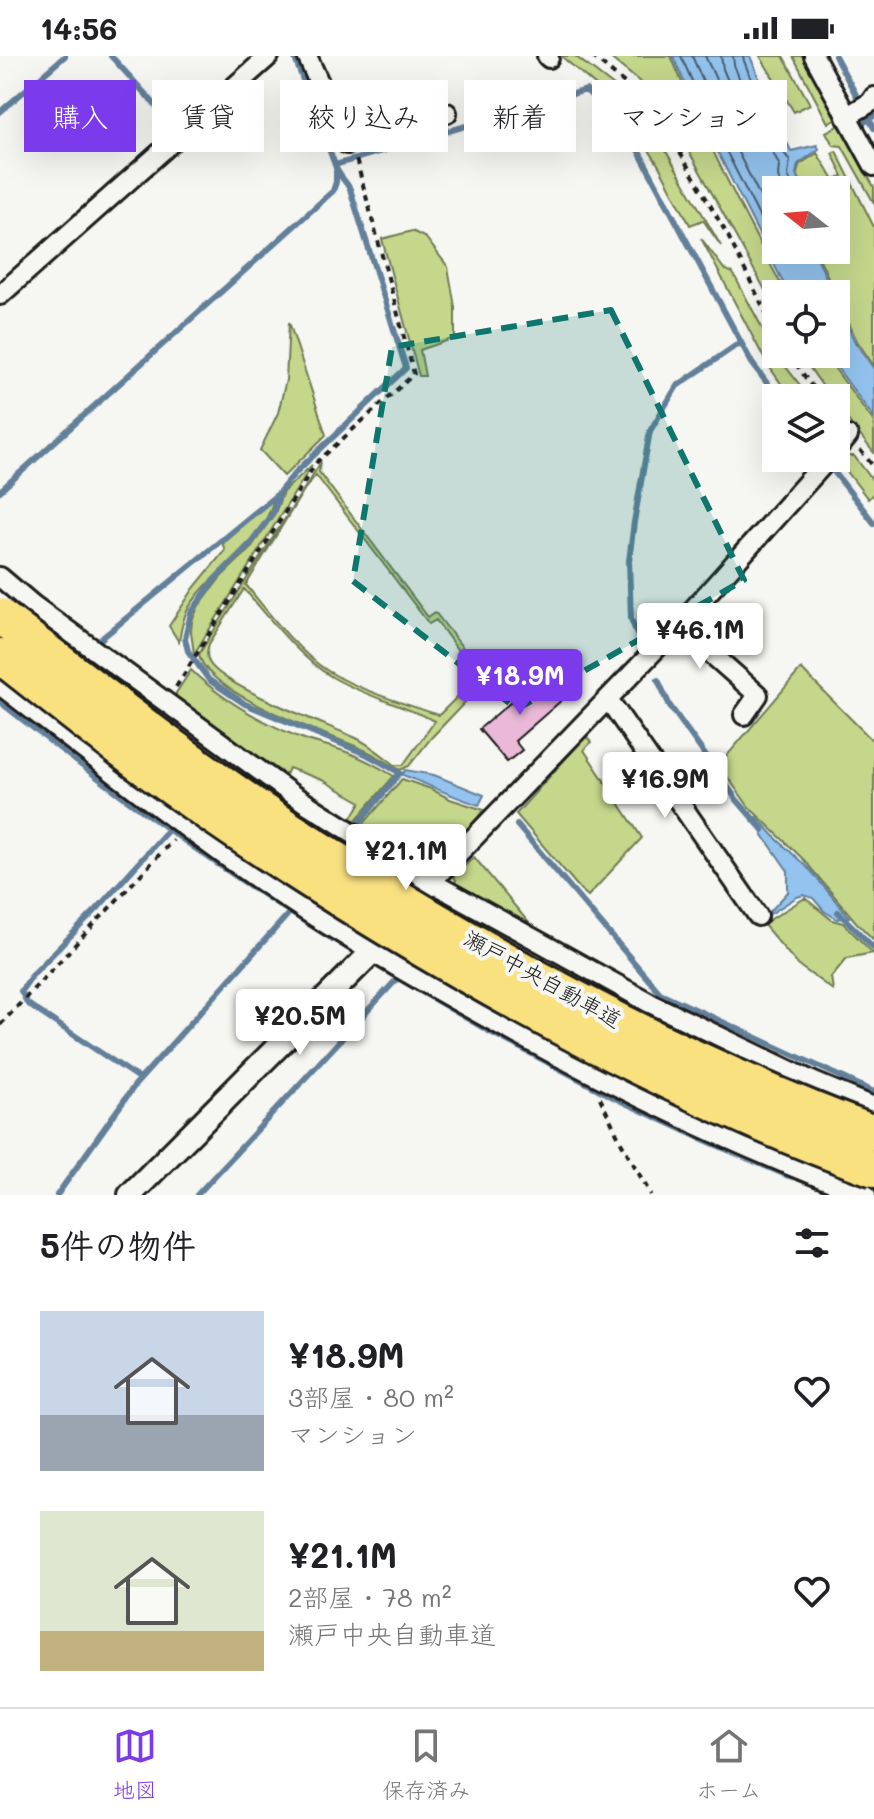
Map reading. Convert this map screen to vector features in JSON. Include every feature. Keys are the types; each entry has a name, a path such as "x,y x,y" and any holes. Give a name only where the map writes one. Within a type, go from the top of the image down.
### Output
{"highway":[{"name":"瀬戸中央自動車道","path":"0,616 184,755 286,827 409,904 497,956 615,1019 731,1074 874,1133"},
{"name":"瀬戸中央自動車道","path":"0,656 138,763 266,853 443,962 601,1049 700,1097 874,1169"}],"street":[{"path":"0,295 269,56"},
{"path":"307,56 318,80"},
{"path":"814,56 861,107 874,166"},
{"path":"130,1195 373,951 431,882 679,625 817,472"},
{"path":"0,577 33,605 293,795 431,882 650,1003 814,1082 874,1107"},
{"path":"679,625 758,695 744,715"},
{"path":"0,685 198,836 287,898 443,994 628,1092 820,1188 866,1195"},
{"path":"608,699 758,916"},
{"path":"820,1188 874,1122"}],"path":[{"path":"592,56 640,96 664,125 728,236 762,305"},
{"path":"187,669 316,463 414,374 359,169"},
{"path":"0,1025 174,840"},
{"path":"599,1092 621,1142 651,1195"}],"highlighted area":[{"path":"611,310 744,580 517,709 353,581 392,347"}],"green space":[{"path":"561,56 575,56 606,80 592,80 592,83"},
{"path":"608,56 671,56 681,80 637,80"},
{"path":"760,56 783,56 810,104 794,112 787,100 787,80 775,80"},
{"path":"793,56 804,56 836,118 828,123"},
{"path":"839,125 874,187 874,203 842,146 833,145 826,132"},
{"path":"836,151 848,176 843,176 832,153"},
{"path":"650,152 666,152 721,246 703,220 690,225"},
{"path":"689,152 713,152 762,248 762,264 770,264 779,280 762,280 762,284"},
{"path":"817,153 831,176 798,176 799,165"},
{"path":"850,179 874,227 874,366 850,326 850,280 829,280 822,264 850,264"},
{"path":"412,231 426,238 448,267 455,307 455,338 420,350 425,376 419,376 382,239"},
{"path":"701,238 724,269 733,273 762,328 762,354"},
{"path":"289,322 326,435 284,476 260,450 278,413 286,380"},
{"path":"770,368 787,368 799,384 781,384"},
{"path":"810,368 834,368 846,384 821,384"},
{"path":"850,389 874,422 874,453 850,423"},
{"path":"850,456 854,456 874,482 874,493 868,499 847,472 850,472"},
{"path":"321,462 319,472 428,617 435,612 487,679 409,766 400,770 367,751 244,697 206,669 199,654","holes":["316,475 429,624 436,620 477,677 439,715 368,691 328,671 295,643 246,585","244,589 285,636 320,669 357,690 435,721 403,765 395,765 359,740 253,693 217,672 208,660 209,644"]},
{"path":"312,465 194,654 191,632 198,607 221,577 250,549 275,513 283,492"},
{"path":"274,497 260,529 187,611 179,642 169,626 194,588 225,550 222,543"},
{"path":"801,669 874,742 874,940 804,860 749,807 719,765"},
{"path":"191,670 240,708 268,723 355,755 394,776 355,821 351,819 361,802 322,780 289,768 286,775 176,701 176,693"},
{"path":"586,736 591,742 584,750 642,838 588,896 516,814"},
{"path":"402,779 484,810 437,866 424,868 360,828"},
{"path":"474,857 534,929 455,884 453,877"},
{"path":"805,898 832,920 843,923 873,953 847,958 831,977 833,990 798,965 763,924"}],"water":[{"path":"673,56 750,56 760,80 683,80"},
{"path":"787,143 791,151 817,145 819,149 798,164 797,176 762,176 762,240 718,152 787,152"},
{"path":"774,264 820,264 827,280 782,280"},
{"path":"850,331 874,369 874,418 837,368 850,368"},
{"path":"405,770 434,775 484,795 479,805 403,775"},
{"path":"756,816 811,871 849,917 837,919 824,911 813,898 804,895 764,918 788,892 788,871 763,835"}],"building":[{"path":"543,675 563,699 515,741 522,750 507,762 479,729"}],"waterway":[{"path":"0,112 65,56"},
{"path":"111,56 152,101"},
{"path":"294,56 335,165"},
{"path":"835,56 874,128"},
{"path":"357,825 400,773 366,754 245,704 209,680 188,651 185,638 191,613 215,579 248,546 273,513 280,491 296,472 406,368 350,189 335,165 586,90 630,135 752,363 768,384"},
{"path":"863,123 874,116"},
{"path":"0,491 333,191 336,171"},
{"path":"637,634 631,619 629,561 650,431 677,386 741,342"},
{"path":"834,472 874,523"},
{"path":"96,643 279,493"},
{"path":"658,680 670,706 737,800 763,830"},
{"path":"0,702 171,831 349,949"},
{"path":"517,825 660,993 874,1092"},
{"path":"140,1079 32,1007 21,991 33,974 168,830"},
{"path":"57,1195 135,1085 291,911"},
{"path":"838,912 874,948"},
{"path":"379,967 487,1030 617,1099 705,1140 804,1180"},
{"path":"197,1195 397,979"},
{"path":"824,1189 837,1195"}]}
